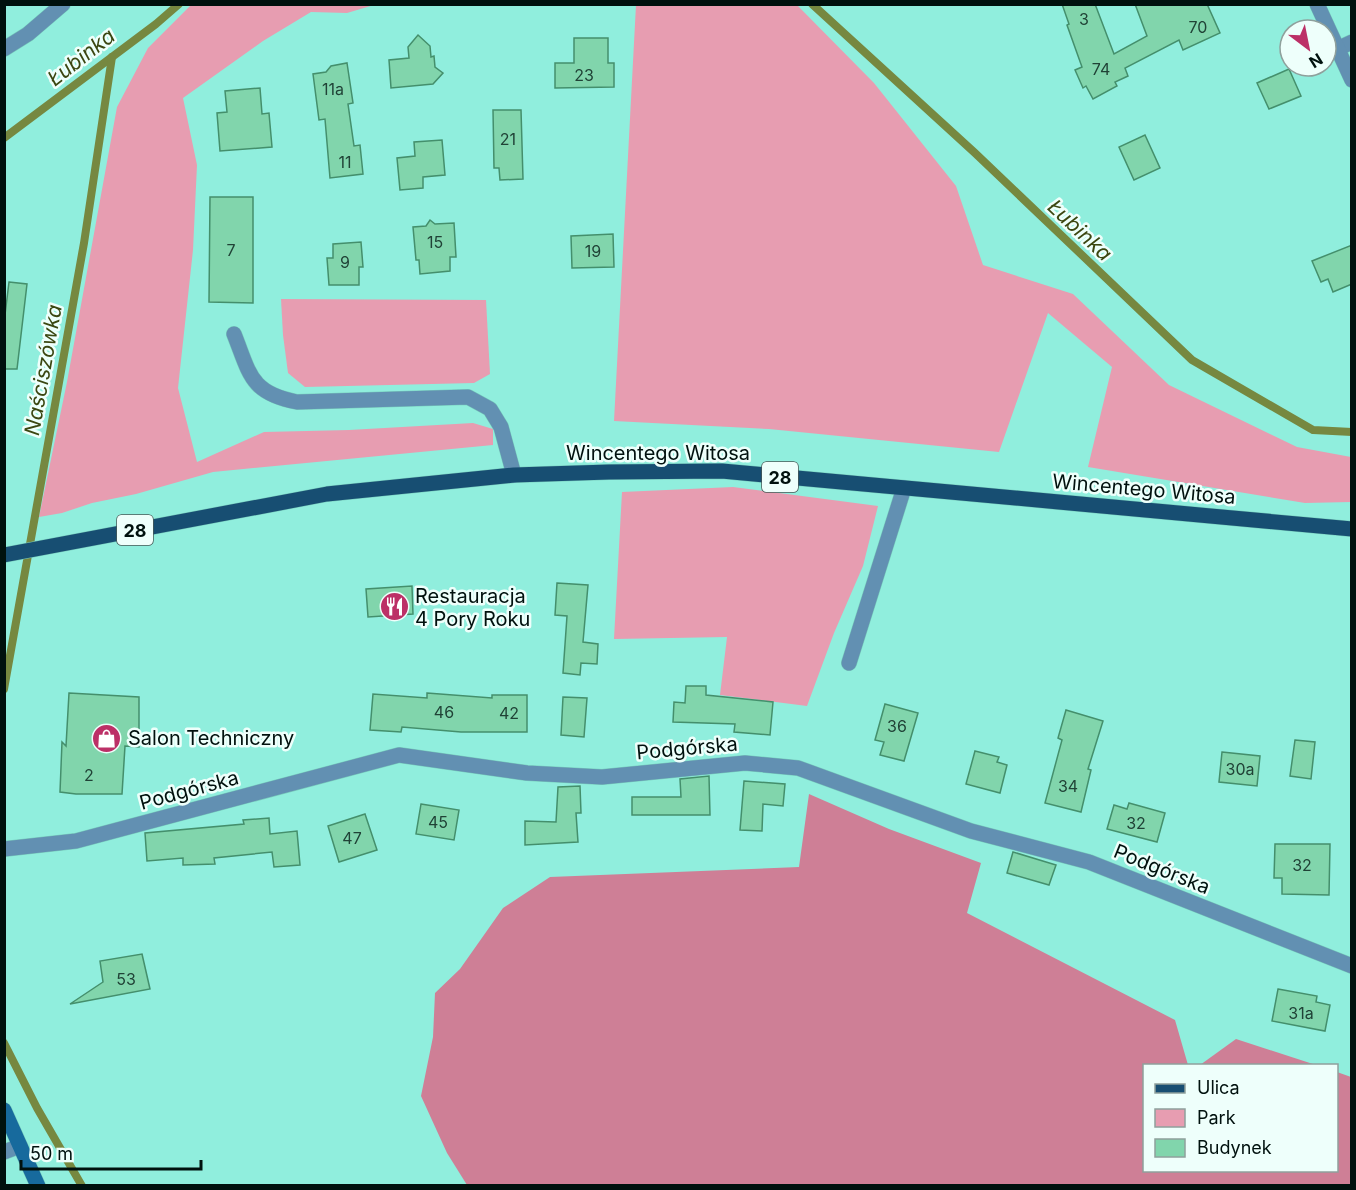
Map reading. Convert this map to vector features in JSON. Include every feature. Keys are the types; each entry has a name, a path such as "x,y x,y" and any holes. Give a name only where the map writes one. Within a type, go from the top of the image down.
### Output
{"main road":[{"name":"Wincentego Witosa","path":"5,555 327,494 514,475 609,472 722,471 1352,529"}],"street":[{"path":"4,49 28,34 63,4"},
{"path":"1317,4 1323,18"},
{"path":"1338,49 1352,42"},
{"path":"1338,51 1352,80"},
{"path":"234,334 251,377 262,391 278,398 297,402 468,397 490,409 501,426 514,475"},
{"path":"849,663 904,488"},
{"name":"Podgórska","path":"10,848 76,841 399,755 526,773 602,777 745,763 798,768 971,831 1089,862 1352,966"},
{"path":"4,1110 38,1185"},
{"path":"4,1152 20,1146"}],"green space":[{"path":"191,5 374,5 347,13 311,12 263,41 183,98 197,165 193,250 178,388 197,462 264,432 473,423 493,429 493,445 213,472 136,494 39,517 67,382 117,107 148,48"},
{"path":"636,5 797,5 874,83 956,186 983,265 1073,294 1169,385 1297,447 1351,457 1351,502 1305,503 1088,467 1112,367 1048,313 999,452 769,429 614,421"},
{"path":"281,299 486,300 490,374 474,383 305,387 288,373"},
{"path":"733,487 878,506 863,566 834,633 807,706 720,695 727,637 614,639 622,492"}],"shaded area":[{"path":"809,794 889,829 981,863 967,913 1175,1020 1188,1064 1143,1064 1143,1172 1338,1172 1338,1072 1351,1077 1351,1185 467,1185 447,1153 421,1096 433,1037 435,993 460,969 503,908 550,877 799,867"},
{"path":"1236,1039 1313,1064 1201,1064"}],"building":[{"path":"1062,4 1095,4 1114,54 1147,36 1135,4 1207,4 1220,33 1183,50 1179,40 1125,68 1128,76 1115,82 1117,86 1093,99 1086,86 1083,88 1075,70 1082,67"},
{"path":"418,35 430,46 435,67 443,73 433,84 391,88 389,60 409,58 408,47"},
{"path":"574,38 608,38 608,63 614,63 614,87 555,88 555,63 574,63"},
{"path":"347,63 353,103 348,104 354,146 360,145 363,174 330,178 325,119 319,120 313,74 326,72 331,66"},
{"path":"1278,74 1278,78 1293,78 1301,96 1269,109 1257,83"},
{"path":"260,88 262,114 269,113 272,147 220,151 217,113 227,112 225,91"},
{"path":"493,110 521,110 523,179 500,180 499,168 494,168"},
{"path":"1145,135 1160,168 1134,180 1119,147"},
{"path":"442,140 445,175 423,177 423,188 400,190 397,158 415,156 414,142"},
{"path":"210,197 253,197 253,303 209,302"},
{"path":"430,220 435,224 454,223 456,257 450,257 450,271 420,274 419,260 416,260 413,227 426,226"},
{"path":"613,234 614,267 572,268 571,236"},
{"path":"361,242 363,267 359,267 359,285 329,285 327,258 333,258 333,244"},
{"path":"1352,245 1352,284 1333,292 1328,279 1321,282 1312,261"},
{"path":"9,282 27,284 17,369 4,369 4,323"},
{"path":"557,583 588,585 583,642 598,644 597,664 581,663 580,675 563,673 567,616 555,615"},
{"name":"Restauracja 4 Pory Roku","path":"412,586 413,614 368,617 366,589"},
{"path":"686,686 706,686 706,695 773,702 770,735 734,732 735,724 673,722 674,702 685,703"},
{"path":"69,693 139,697 139,747 125,746 122,794 60,792 62,742 66,746"},
{"path":"427,693 492,698 492,695 527,695 527,732 461,732 402,727 401,732 370,730 373,694 427,698"},
{"path":"563,697 587,698 584,737 561,735"},
{"path":"885,704 918,713 904,761 880,755 884,742 875,740"},
{"path":"1066,710 1103,721 1088,769 1091,770 1081,812 1045,803 1062,740 1058,738"},
{"path":"1295,740 1315,742 1311,779 1290,776"},
{"path":"975,751 999,757 997,762 1007,765 1000,793 966,784"},
{"path":"1222,752 1260,756 1257,786 1219,782"},
{"path":"709,776 710,815 632,815 632,797 681,797 680,779"},
{"path":"744,781 785,784 783,806 763,804 762,831 740,830"},
{"path":"580,786 581,813 576,813 578,842 525,845 525,821 556,822 558,787"},
{"path":"1129,803 1165,813 1157,842 1107,829 1114,805 1127,809"},
{"path":"421,804 459,810 454,840 416,834"},
{"path":"365,814 377,850 339,862 328,826"},
{"path":"269,818 270,834 297,831 300,865 274,867 272,852 214,858 215,864 183,865 183,858 147,861 145,833 244,824 243,820"},
{"path":"1275,844 1330,844 1329,895 1282,894 1282,878 1274,878"},
{"path":"1013,852 1056,865 1049,885 1007,873"},
{"path":"142,954 150,989 70,1004 103,982 100,961"},
{"path":"1278,989 1317,996 1316,1002 1330,1005 1325,1031 1272,1021"}],"waterway":[{"name":"Łubinka","path":"4,138 156,24 179,4"},
{"name":"Łubinka","path":"812,4 975,153 1192,360 1313,430 1352,432"},
{"name":"Naściszówka","path":"4,689 84,243 112,57"},
{"name":"Naściszówka","path":"4,1043 37,1108 82,1186"}],"place":[{"name":"Restauracja 4 Pory Roku","path":"394,607"},
{"name":"Salon Techniczny","path":"107,738"}]}
